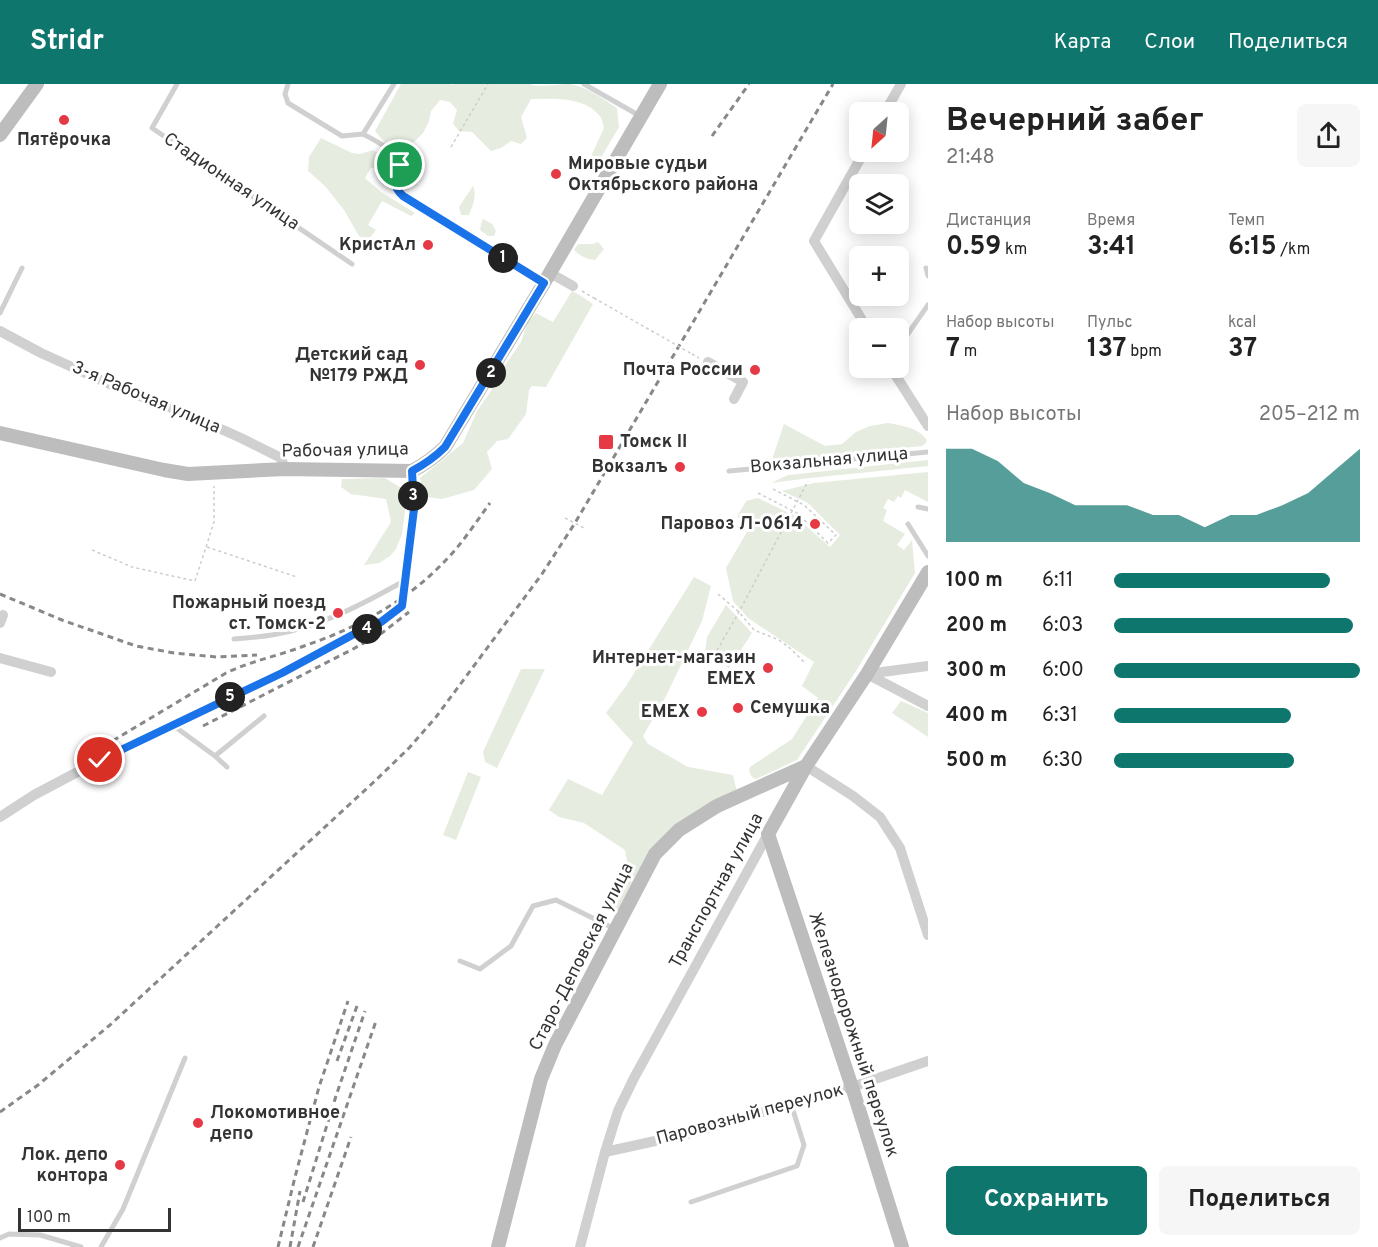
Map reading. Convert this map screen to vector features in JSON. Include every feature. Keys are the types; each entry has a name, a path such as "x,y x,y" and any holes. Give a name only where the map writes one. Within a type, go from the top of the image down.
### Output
{"street":[{"path":"0,135 5,119 37,84"},
{"name":"Рабочая улица","path":"0,434 188,474 285,469 412,471 445,447 660,84"},
{"path":"891,102 902,84"},
{"path":"858,162 814,241 861,318"},
{"path":"547,278 573,286"},
{"name":"3-я Рабочая улица","path":"0,331 41,353 104,381 241,438 281,458 285,469"},
{"path":"708,362 743,382 734,399"},
{"path":"897,378 928,426"},
{"path":"0,817 34,795 91,765 282,673 381,622 402,606 414,509 412,471"},
{"name":"Транспортная улица","path":"580,1247 618,1111 634,1078 806,766 867,674 928,572"},
{"path":"0,658 51,672"},
{"path":"867,674 928,666"},
{"path":"867,674 928,706"},
{"path":"806,766 853,796 880,817 900,848 928,935"},
{"name":"Старо-Деповская улица","path":"498,1247 541,1079 555,1045 656,854 679,830 717,806 806,766"},
{"name":"Железнодорожный переулок","path":"768,834 852,1087 902,1247"},
{"name":"Паровозный переулок","path":"605,1152 687,1134 852,1087 928,1060"}],"lane":[{"name":"Стадионная улица","path":"177,84 152,128 352,264"},
{"path":"288,84 285,94 292,106 342,136 363,134 399,158 400,165 395,185 397,191 403,196 547,278"},
{"path":"363,134 394,84"},
{"path":"584,84 641,117"},
{"path":"0,313 22,268"},
{"path":"926,268 928,276"},
{"path":"909,332 928,305"},
{"name":"Вокзальная улица","path":"729,471 928,452"},
{"path":"918,507 928,509"},
{"path":"908,524 928,556"},
{"path":"234,639 273,635 315,624 357,606 406,580"},
{"path":"215,756 264,716"},
{"path":"173,725 227,767"},
{"path":"460,961 480,969 511,946 532,906 556,900 616,929"},
{"path":"101,1247 123,1209 185,1058"},
{"path":"691,1202 798,1166 804,1145 790,1104"},
{"path":"0,1238 9,1234 40,1235 81,1247"}],"path":[{"path":"451,147 488,84"},
{"path":"573,286 692,354"},
{"path":"92,550 132,567 195,581 214,522 214,473"},
{"path":"708,666 808,481"},
{"path":"758,493 797,513 828,543 836,535 804,505 773,489"},
{"path":"565,518 586,529"},
{"path":"207,547 297,578"},
{"path":"718,594 739,612 754,630 779,640 806,664"}],"shaded area":[{"path":"401,84 575,85 594,93 617,108 619,127 599,161 594,159 592,154 604,128 599,115 584,104 576,102 531,99 521,117 527,138 521,144 511,141 491,151 472,132 459,131 453,124 457,110 450,102 440,100 431,111 423,133 412,144 398,148 385,143 375,131"},
{"path":"321,138 352,153 360,154 373,150 388,160 387,167 371,168 365,178 381,192 415,213 411,216 382,201 368,225 376,230 368,240 359,236 344,210 325,186 308,171 309,157"},
{"path":"473,186 475,197 469,215 461,215 459,207"},
{"path":"483,219 492,224 496,231 494,236 488,236 480,230"},
{"path":"598,242 604,249 595,260 583,257 574,250 578,244"},
{"path":"572,291 593,304 546,387 532,386 529,390 526,414 508,439 497,441 487,452 492,469 474,490 442,499 426,497 420,478 463,443 477,411 521,342 528,321 536,313 553,322"},
{"path":"888,423 914,430 927,440 926,443 922,446 782,461 772,460 784,424 825,446 842,444 856,432 870,426"},
{"path":"928,460 928,466 771,483 788,475"},
{"path":"928,472 928,502 905,490 901,498 898,496 894,502 888,499 883,508 887,510 883,521 905,534 897,545 904,550 912,540 915,573 856,671 797,760 756,779 752,777 750,767 792,739 818,698 802,686 814,662 748,618 733,601 726,568 751,525 737,517 746,501 758,498 795,516 830,547 840,535 808,503 782,491 814,483"},
{"path":"385,478 403,489 406,503 402,534 396,549 390,556 379,563 364,565 391,522 386,499 351,494 341,487 342,479"},
{"path":"694,577 711,586 702,621 665,698 643,736 648,744 688,767 733,775 737,792 676,827 619,911 605,898 627,861 625,850 584,823 559,817 549,810 568,779 602,795 633,743 606,713 626,686"},
{"path":"726,605 752,633 729,668 705,653 707,637"},
{"path":"521,669 545,669 497,768 485,762 483,752"},
{"path":"901,701 928,713 928,737 892,713"},
{"path":"468,772 481,777 456,840 443,835"}],"railway":[{"path":"712,136 749,84"},
{"path":"0,1112 38,1085 110,1025 376,780 410,747 436,717 542,574 575,523 833,84"},
{"path":"104,746 226,673 324,639 380,612 430,576 463,540 490,503"},
{"path":"0,594 62,620 136,646 174,653 217,657 257,655"},
{"path":"203,726 382,633 409,612"},
{"path":"278,1247 319,1087 348,1001"},
{"path":"337,1061 357,1006"},
{"path":"303,1202 365,1011"},
{"path":"298,1247 376,1021"},
{"path":"313,1247 351,1137"},
{"path":"290,1247 300,1191"}],"place":[{"name":"Пятёрочка","path":"64,120"},
{"name":"Мировые судьи Октябрьского района","path":"556,174"},
{"name":"КристАл","path":"428,245"},
{"name":"Детский сад №179 РЖД","path":"420,365"},
{"name":"Почта России","path":"755,370"},
{"name":"Томск II","path":"606,442"},
{"name":"Вокзалъ","path":"680,467"},
{"name":"Паровоз Л-0614","path":"815,524"},
{"name":"Пожарный поезд ст. Томск-2","path":"338,613"},
{"name":"Интернет-магазин EMEX","path":"768,668"},
{"name":"Семушка","path":"738,708"},
{"name":"EMEX","path":"702,712"},
{"name":"Локомотивное депо","path":"198,1123"},
{"name":"Лок. депо контора","path":"120,1165"}],"route":[{"path":"100,760 282,673 381,622 402,606 414,509 412,471 424,465 445,447 544,283 403,196 397,191 395,185 400,165"}]}
